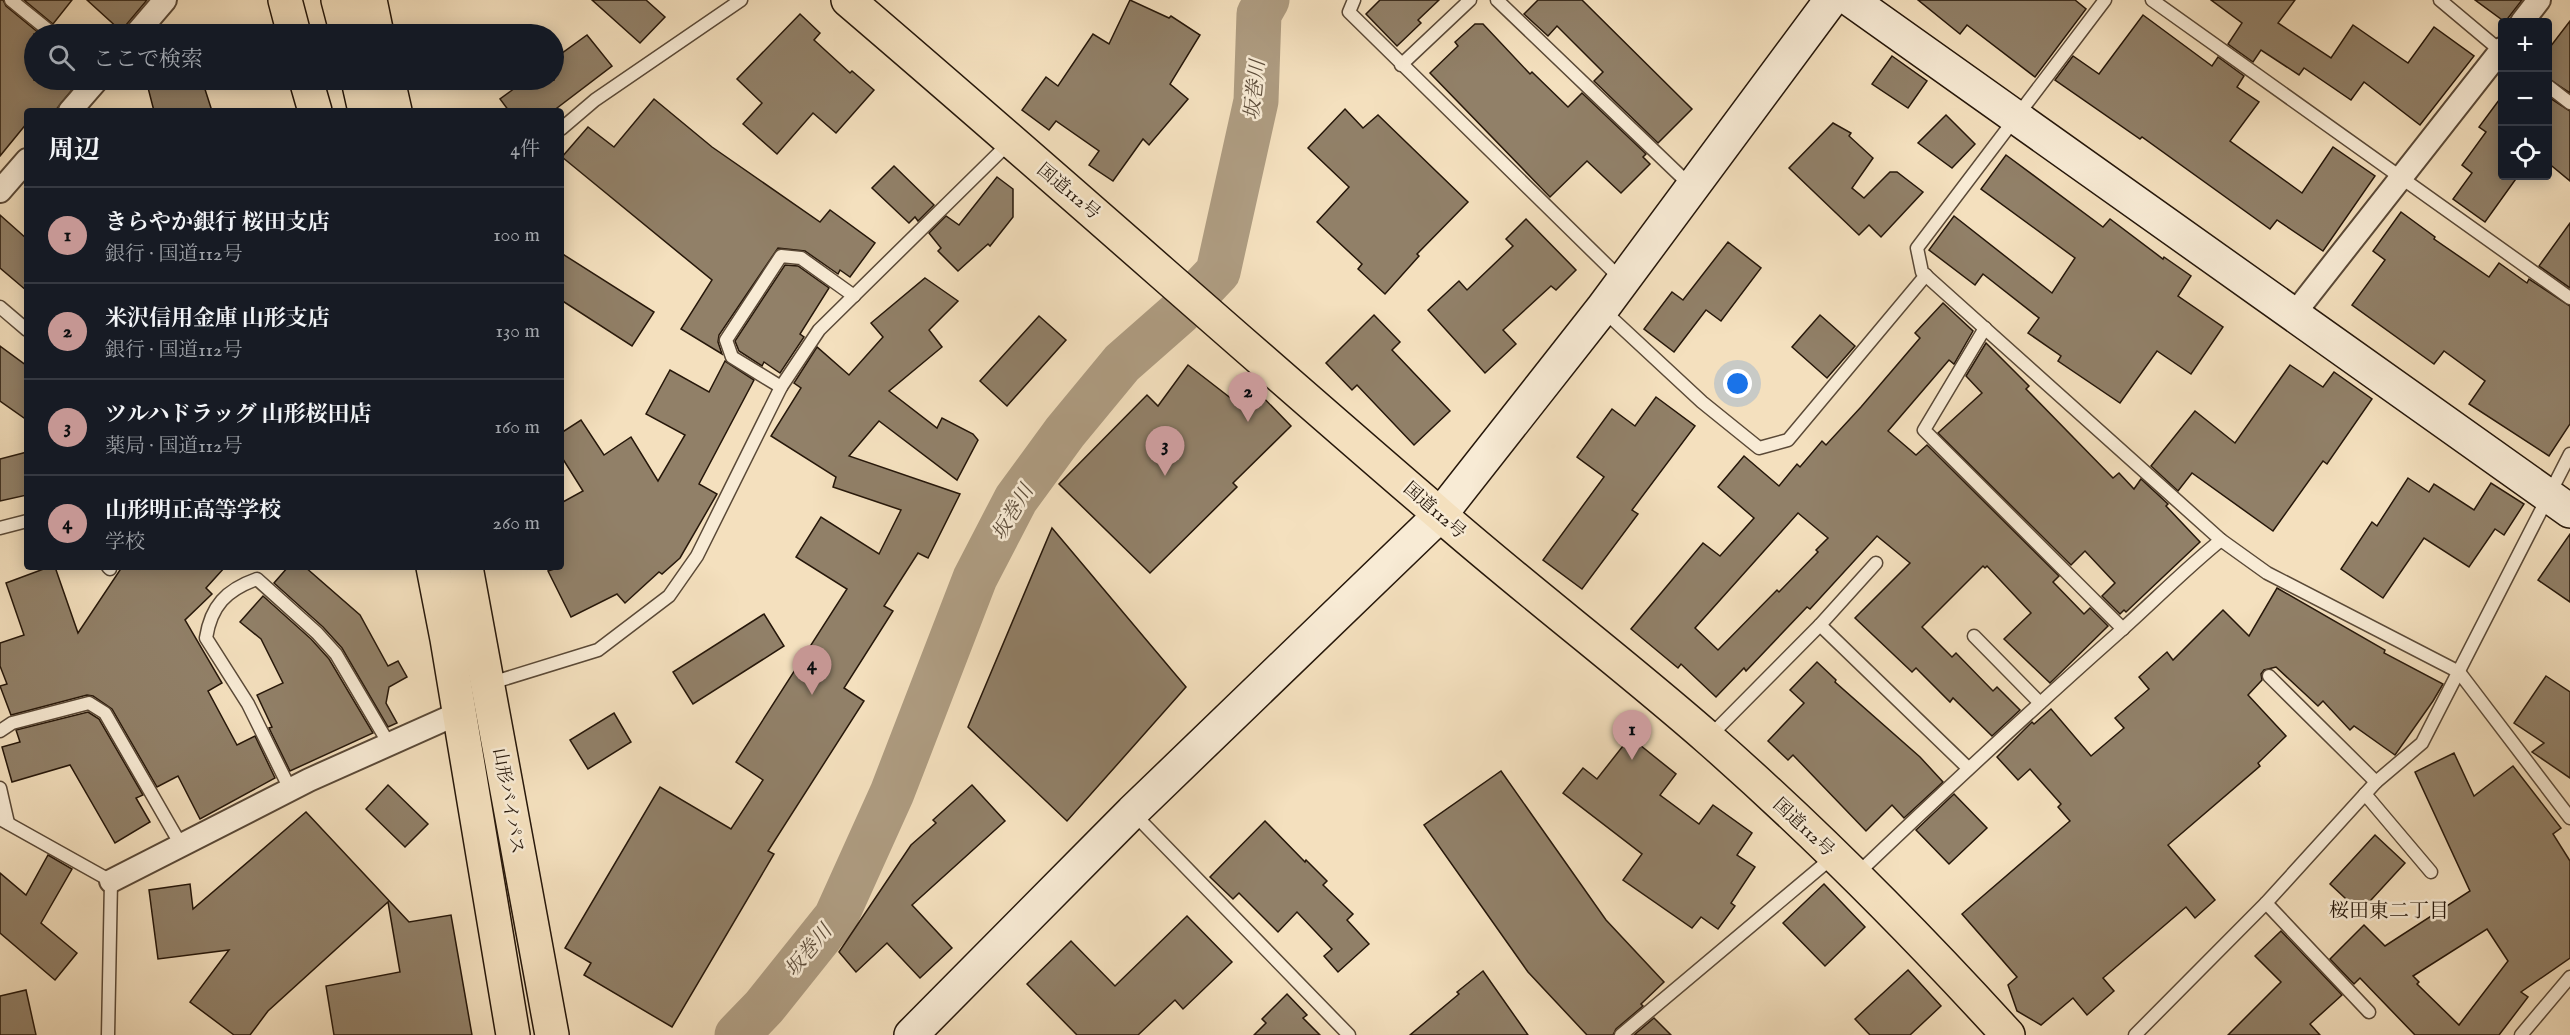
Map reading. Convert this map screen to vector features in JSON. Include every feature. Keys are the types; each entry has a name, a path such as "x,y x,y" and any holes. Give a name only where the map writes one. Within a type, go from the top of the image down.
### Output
{"highway":[{"path":"285,0 291,24"},
{"path":"306,0 312,24"},
{"path":"338,0 344,24"},
{"path":"369,0 375,24"},
{"name":"国道112号","path":"848,0 1167,275 1440,515 1708,738 1845,865 1920,939 2008,1035"},
{"path":"309,90 314,108"},
{"path":"330,90 334,108"},
{"path":"361,90 365,108"},
{"path":"390,90 394,108"},
{"name":"山形バイパス","path":"432,570 447,639 513,1035"},
{"name":"山形バイパス","path":"467,570 552,1035"},
{"path":"476,570 486,680"}],"street":[{"path":"145,24 165,0"},
{"path":"911,1035 1132,812 1440,515 1602,309 1831,0"},
{"path":"1851,0 2559,503"},
{"path":"2525,18 2539,0"},
{"path":"2294,314 2498,56"},
{"path":"73,108 88,90"},
{"path":"0,192 24,164"},
{"path":"111,881 290,789 459,713"}],"lane":[{"path":"11,0 41,24"},
{"path":"564,126 595,100 741,0"},
{"path":"1354,0 1348,12 1623,281"},
{"path":"1401,65 1470,0"},
{"path":"1497,0 1691,187"},
{"path":"2104,0 1917,248 1922,272 2221,540 2267,573 2459,672 2570,818"},
{"path":"2152,0 2570,298"},
{"path":"2439,0 2498,48"},
{"path":"2552,89 2570,102"},
{"path":"486,680 598,650 669,596 697,556 781,387 819,330 1010,142"},
{"path":"781,387 732,357 726,340 781,256 801,258 854,296"},
{"path":"1602,309 1702,402 1759,448 1788,440 1926,275"},
{"path":"0,308 24,328"},
{"path":"1984,328 1924,430 2123,629"},
{"path":"2135,1035 2266,903 2376,782 2422,743 2459,672 2559,503 2570,454"},
{"path":"0,528 24,522"},
{"path":"1621,1035 1845,865 1968,768 2123,629 2184,570 2221,540"},
{"path":"1708,738 1820,625 1876,563"},
{"path":"290,789 248,704 206,638 210,616 236,586 257,579 317,633 336,654 389,744"},
{"path":"1820,625 1968,768"},
{"path":"1974,636 2040,703"},
{"path":"2269,676 2376,782"},
{"path":"0,731 12,723 89,703 105,713 181,845"},
{"path":"0,788 4,821 111,881 108,1035"},
{"path":"2365,794 2431,872"},
{"path":"1132,812 1349,1035"},
{"path":"2266,903 2369,1012"},
{"path":"2521,1035 2570,977"}],"building":[{"path":"0,0 3,0 6,6 28,24 24,24 24,90 72,90 57,108 24,108 24,127 0,156"},
{"path":"24,0 72,0 53,24"},
{"path":"87,0 147,0 127,24 113,24"},
{"path":"592,0 646,0 665,17 640,43"},
{"path":"1130,0 1169,18 1171,16 1200,35 1170,84 1188,99 1149,145 1143,139 1113,181 1089,165 1099,151 1056,121 1049,130 1022,110 1046,77 1058,86 1093,34 1109,44"},
{"path":"1380,0 1439,0 1418,20 1421,23 1397,46 1366,14"},
{"path":"1538,0 1582,0 1692,109 1658,143 1594,81 1603,72 1557,26 1548,36 1524,14"},
{"path":"1918,0 2075,0 2086,9 2035,77 1967,25 1960,34"},
{"path":"2211,0 2295,0 2278,23 2331,58 2353,25 2408,63 2434,27 2474,56 2420,125 2364,82 2351,100 2304,68 2299,75 2261,50 2253,62 2228,44 2242,23"},
{"path":"2475,0 2522,0 2508,18 2500,18"},
{"path":"800,14 820,33 814,40 850,73 852,71 874,90 836,133 813,113 777,154 743,124 762,103 737,79"},
{"path":"2143,15 2212,66 2218,57 2244,76 2237,87 2259,102 2230,141 2302,193 2333,147 2375,176 2323,251 2277,220 2270,229 2142,137 2140,139 2055,80 2073,56 2099,74"},
{"path":"2570,21 2570,93 2552,81 2552,44"},
{"path":"1475,24 1483,24 1530,74 1532,72 1568,107 1582,93 1646,154 1643,157 1650,164 1621,193 1587,161 1550,197 1430,73 1458,46 1455,42"},
{"path":"587,35 612,66 557,108 507,108 500,99 512,90 564,90 564,52"},
{"path":"1892,56 1927,81 1908,108 1872,84"},
{"path":"149,90 205,90 211,108 153,108"},
{"path":"654,99 712,147 820,222 830,210 875,243 850,277 840,270 838,274 805,251 778,248 719,335 718,342 722,354 681,329 712,280 564,159 564,155 588,127 614,147"},
{"path":"2552,99 2570,111 2570,181 2552,166"},
{"path":"2498,101 2498,180 2515,180 2485,222 2453,199 2472,173 2462,165 2486,132 2479,127"},
{"path":"1345,109 1363,128 1378,115 1468,202 1417,254 1419,256 1385,294 1358,269 1362,264 1317,222 1349,187 1308,148"},
{"path":"1946,115 1975,144 1952,168 1918,143"},
{"path":"1833,123 1851,133 1849,136 1873,158 1852,188 1864,198 1890,172 1897,172 1923,192 1881,237 1869,225 1859,235 1789,168"},
{"path":"2006,155 2103,227 2110,219 2163,259 2164,257 2191,276 2178,296 2223,327 2191,374 2157,351 2120,403 2058,361 2061,356 2028,333 2039,318 1983,274 1975,285 1929,250 1954,216 2052,293 2075,258 1981,189"},
{"path":"894,166 934,205 918,221 915,217 909,223 872,188"},
{"path":"997,177 1013,189 1013,217 990,246 988,244 958,271 938,251 941,248 929,233 946,216 959,225"},
{"path":"2401,212 2435,237 2434,239 2489,277 2499,263 2527,283 2529,279 2570,306 2570,424 2549,456 2469,404 2485,381 2444,351 2434,364 2352,305 2385,260 2373,251"},
{"path":"0,215 24,236 24,288 0,268"},
{"path":"1526,219 1576,270 1556,290 1551,286 1503,330 1516,344 1485,373 1428,310 1459,281 1467,290 1513,246 1506,239"},
{"path":"2570,223 2570,288 2539,266"},
{"path":"1728,242 1761,268 1721,321 1706,310 1674,352 1644,329 1672,292 1683,300"},
{"path":"564,255 654,312 632,346 564,302"},
{"path":"785,265 798,266 829,288 800,334 804,337 780,373 764,362 762,366 739,351 735,341"},
{"path":"925,278 958,301 929,330 942,347 889,391 937,428 942,418 973,434 978,440 957,480 879,421 849,456 960,494 928,558 918,553 884,606 893,611 844,688 864,701 768,851 774,854 672,1027 584,975 591,963 565,948 660,787 731,829 763,780 736,762 847,589 796,557 821,517 879,554 901,510 833,487 836,477 771,436 801,388 794,383 817,347 849,375 883,337 871,323"},
{"path":"1943,303 1973,331 1954,364 1949,360 1888,431 1916,455 1927,445 2059,576 2053,582 2084,614 2090,608 2108,626 2050,683 2004,639 2031,613 1987,566 1985,568 1983,566 1922,627 1952,657 1956,653 1993,691 1997,687 2020,710 1992,736 1953,698 1950,702 1916,668 1912,672 1855,618 1910,563 1877,536 1810,609 1807,607 1746,671 1744,668 1716,697 1681,664 1678,668 1631,629 1703,543 1720,556 1754,518 1718,487 1744,456 1779,486 1797,464 1800,467 1822,441 1826,445 1861,407 1920,338 1915,333","holes":["1798,513 1828,538 1816,550 1818,552 1779,592 1777,590 1718,650 1695,628"]},
{"path":"1374,315 1400,342 1392,350 1450,411 1414,445 1357,385 1352,390 1326,363"},
{"path":"1820,315 1855,346 1827,378 1792,347"},
{"path":"1039,316 1066,340 1007,406 980,381"},
{"path":"1986,343 2029,386 2026,389 2113,478 2119,473 2134,489 2141,479 2168,504 2166,506 2200,542 2126,612 2124,610 2120,614 2102,596 2115,583 2085,551 2071,565 1938,433 1982,393 1966,376"},
{"path":"0,346 24,364 24,418 0,401"},
{"path":"725,361 754,380 699,484 717,494 680,558 662,574 659,572 625,603 617,594 571,617 548,571 564,570 564,501 583,491 564,461 564,431 581,420 604,455 631,437 658,481 685,435 646,414 670,370 709,392"},
{"path":"1188,365 1237,403 1253,387 1291,426 1233,483 1237,487 1150,573 1059,484 1147,395 1158,406"},
{"path":"2290,365 2323,387 2334,372 2372,399 2327,464 2323,461 2273,531 2192,473 2178,491 2151,466 2195,411 2235,443"},
{"path":"1656,397 1695,426 1632,510 1638,514 1582,589 1543,560 1604,477 1577,457 1612,409 1635,426"},
{"path":"24,453 24,496 0,501 0,459"},
{"path":"2408,478 2429,492 2434,484 2474,510 2491,483 2524,504 2504,535 2495,529 2469,567 2424,538 2383,598 2341,569 2372,522 2377,526"},
{"path":"1052,528 1186,687 1067,821 968,727"},
{"path":"2570,534 2570,602 2538,580"},
{"path":"41,570 56,570 78,633 120,570 222,570 206,588 212,594 185,620 222,683 208,691 237,745 255,736 275,778 200,819 178,776 157,787 112,709 93,696 87,695 11,715 0,686 7,684 0,666 0,643 24,635 6,583"},
{"path":"285,570 308,570 360,615 388,666 398,661 407,677 389,687 386,703 397,723 388,727 342,648 323,627 274,583"},
{"path":"2277,588 2385,650 2384,653 2443,684 2395,755 2354,726 2350,730 2323,701 2318,706 2276,667 2264,670 2261,674 2262,680 2248,695 2286,736 2258,763 2260,766 2168,845 2215,900 2195,918 2186,907 2103,978 2114,991 2087,1015 2073,998 2041,1025 2017,1011 2008,985 2017,977 1962,914 2070,821 2058,807 2061,804 2030,769 2018,780 1997,757 2032,722 2034,724 2051,709 2091,756 2124,728 2115,718 2149,689 2139,677 2167,652 2173,660 2223,610 2249,636"},
{"path":"263,596 311,639 329,659 373,733 290,771 269,728 272,727 257,695 283,683 261,639 240,622"},
{"path":"764,614 784,646 693,704 673,672"},
{"path":"1817,662 1836,680 1835,682 1920,757 1943,782 1904,818 1892,805 1866,831 1793,755 1788,760 1768,741 1804,703 1790,690"},
{"path":"2546,676 2570,692 2570,778 2532,752 2544,743 2514,723"},
{"path":"88,712 99,719 143,795 136,798 150,822 115,843 70,765 12,782 2,747 20,742 16,730"},
{"path":"614,713 631,742 588,769 570,740"},
{"path":"1630,737 1676,774 1660,795 1699,824 1713,805 1752,833 1737,855 1755,867 1731,903 1735,906 1718,929 1701,917 1692,928 1623,880 1642,854 1563,793 1583,768 1597,779"},
{"path":"2454,753 2474,796 2513,766 2561,828 2553,834 2570,861 2570,958 2521,992 2528,997 2499,1035 2415,1035 2360,978 2354,984 2330,959 2364,925 2385,946 2470,891 2415,772","holes":["2487,929 2508,961 2459,1025 2417,984 2419,982 2413,976"]},
{"path":"1501,771 1606,920 1664,982 1641,1004 1643,1006 1616,1029 1613,1035 1587,1035 1528,972 1424,825"},
{"path":"388,785 428,824 405,847 366,809"},
{"path":"972,785 1005,821 912,905 952,948 920,978 887,943 856,972 839,952 911,845 936,823 933,820"},
{"path":"1954,794 1987,828 1949,864 1916,830"},
{"path":"306,812 409,922 451,915 472,1035 334,1035 326,986 400,972 388,902 268,1011 250,1035 234,1035 190,1002 229,950 158,959 149,890 190,884 193,909"},
{"path":"1265,821 1327,881 1323,885 1353,914 1347,920 1369,944 1338,972 1324,956 1332,949 1297,912 1278,932 1239,893 1233,899 1210,877"},
{"path":"2375,835 2405,863 2360,912 2330,884"},
{"path":"48,855 72,869 41,923 77,953 55,980 0,933 0,873 26,895"},
{"path":"1824,884 1865,927 1825,966 1783,923"},
{"path":"1187,916 1232,962 1183,1009 1175,1000 1138,1035 1077,1035 1027,984 1071,941 1115,986"},
{"path":"2281,931 2342,995 2310,1024 2320,1035 2228,1035 2281,982 2255,956"},
{"path":"1908,970 1941,1006 1910,1035 1870,1035 1855,1019"},
{"path":"1483,971 1528,1035 1410,1035 1459,994 1457,992"},
{"path":"26,990 36,1035 0,1035 0,996"},
{"path":"1287,994 1307,1015 1303,1018 1320,1035 1254,1035 1266,1023 1262,1019"},
{"path":"1654,1018 1671,1035 1634,1035"}],"waterway":[{"name":"坂巻川","path":"737,1035 764,1007 836,917 892,793 975,578 1016,499 1065,432 1122,363 1180,312 1218,272 1256,101 1259,14 1267,0"}],"place":[{"name":"米沢信用金庫 山形支店","path":"1248,422"},
{"name":"ツルハドラッグ 山形桜田店","path":"1165,476"},
{"name":"山形明正高等学校","path":"812,695"},
{"name":"きらやか銀行 桜田支店","path":"1632,760"}],"district":[{"name":"桜田東二丁目","path":"2389,910"}]}
